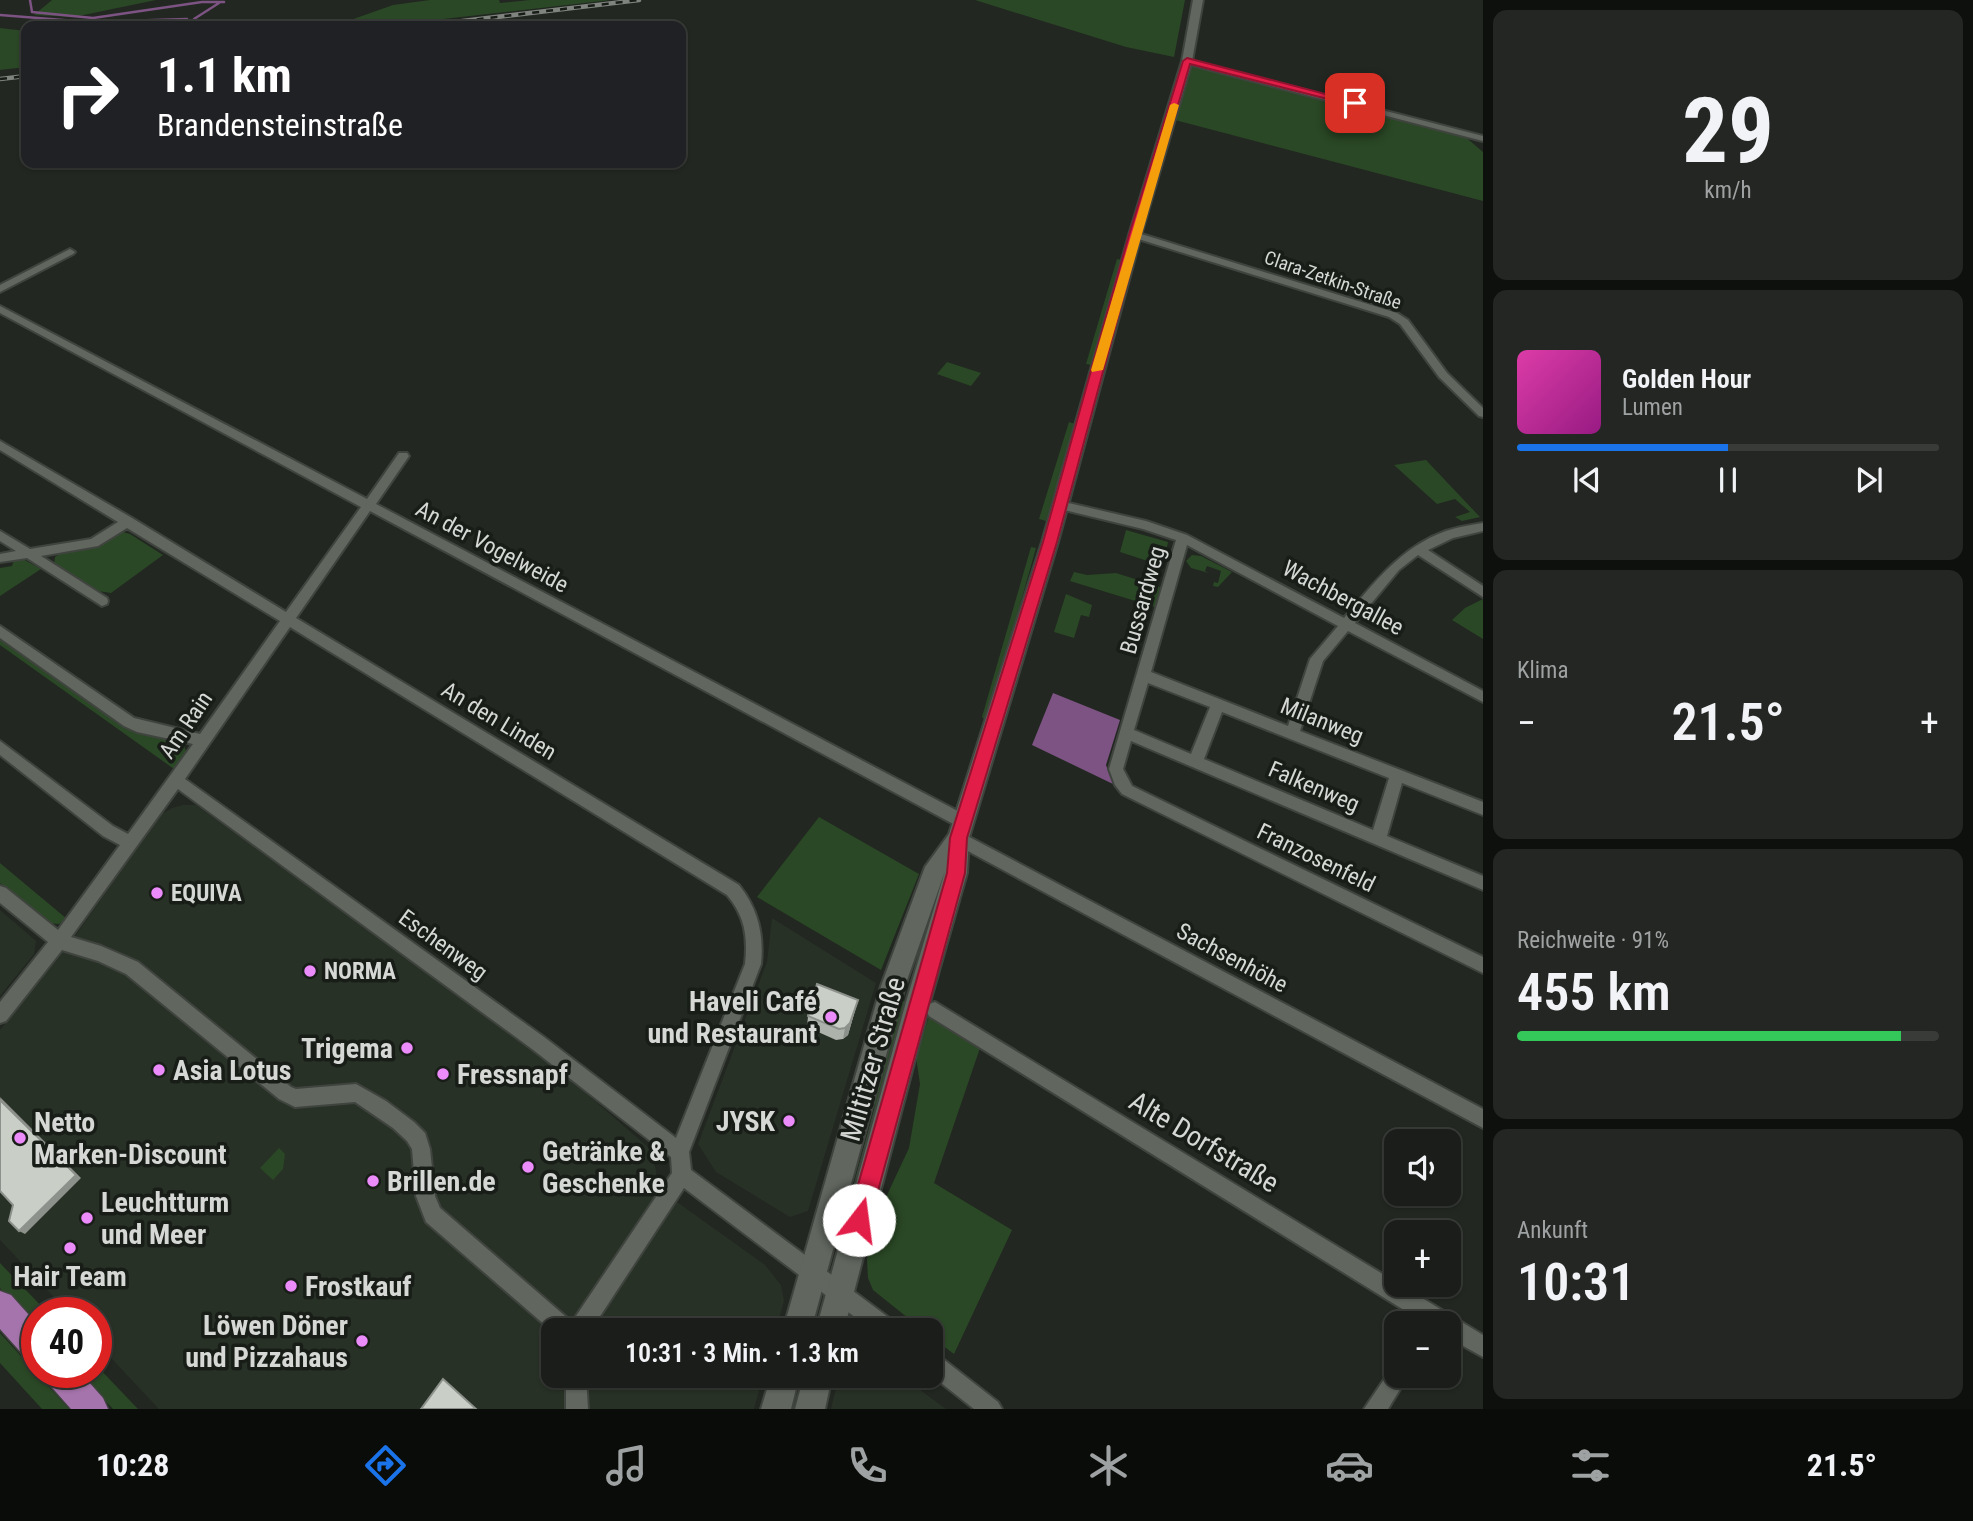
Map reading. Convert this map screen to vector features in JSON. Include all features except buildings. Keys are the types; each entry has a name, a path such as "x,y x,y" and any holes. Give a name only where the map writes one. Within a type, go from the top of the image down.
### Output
{"main road":[{"path":"0,1306 21,1329"},
{"path":"73,1388 92,1409"}],"street":[{"name":"Miltitzer Straße","path":"833,1318 915,1013 956,873 961,830 1060,505 1135,235 1187,61 1198,0"},
{"path":"1187,61 1332,97 1483,139"},
{"name":"Clara-Zetkin-Straße","path":"1135,235 1393,315 1404,322 1443,375 1483,414"},
{"path":"0,289 70,252"},
{"name":"An der Vogelweide","path":"0,309 369,506 961,830"},
{"name":"An den Linden","path":"0,445 716,878 741,899 752,919 755,935 753,964 680,1152"},
{"name":"Am Rain","path":"0,1015 59,941 176,780 402,456"},
{"name":"Bussardweg","path":"1060,505 1146,525 1183,538 1116,769 1120,781 1129,792"},
{"path":"0,558 94,543 128,521"},
{"path":"1292,734 1317,659 1395,568 1418,549 1450,534 1483,527"},
{"path":"0,536 102,601"},
{"name":"Wachbergallee","path":"1183,538 1483,697"},
{"path":"1418,549 1483,592"},
{"path":"0,631 129,722 202,740"},
{"name":"Milanweg","path":"1143,676 1483,810"},
{"path":"1195,762 1219,705"},
{"name":"Falkenweg","path":"1127,733 1483,883"},
{"path":"0,747 108,831 129,843"},
{"path":"1378,840 1397,775"},
{"name":"Eschenweg","path":"176,780 538,1043 680,1152"},
{"name":"Franzosenfeld","path":"1129,792 1483,965"},
{"name":"Miltitzer Straße","path":"800,1318 906,945 936,867 961,830"},
{"name":"Sachsenhöhe","path":"961,830 1483,1119"},
{"path":"0,893 59,941 101,954 132,968 285,1093 295,1098 356,1093 413,1134 420,1149 425,1197 433,1215 552,1318"},
{"name":"Alte Dorfstraße","path":"935,1010 1421,1311"},
{"path":"587,1318 682,1175 680,1152"},
{"path":"682,1175 873,1318"},
{"name":"Alte Dorfstraße","path":"1461,1334 1483,1347"},
{"path":"943,1371 991,1409"},
{"path":"576,1388 577,1409"},
{"path":"776,1409 782,1388"},
{"path":"810,1409 815,1388"},
{"path":"1375,1409 1390,1388"}],"shaded area":[{"path":"1053,693 1120,720 1106,765 1113,784 1032,745"},
{"path":"196,805 555,1066 649,1148 656,1170 656,1187 765,1265 781,1285 784,1301 779,1318 541,1318 541,1388 760,1388 754,1409 159,1409 112,1359 112,1297 54,1297 0,1240 0,1030 69,945 160,815 172,808"},
{"path":"0,910 36,941 34,954 0,996"},
{"path":"772,918 876,983 808,1211 790,1217 716,1172 698,1144 767,962"},
{"path":"836,1388 917,1388 946,1409 831,1409"}],"green space":[{"path":"52,0 156,0 74,17 34,15"},
{"path":"430,0 499,0 500,3 530,0 611,0 425,21 348,21 393,5"},
{"path":"975,0 1185,0 1174,57 1126,47"},
{"path":"0,28 21,30 21,68 0,70"},
{"path":"1192,65 1463,135 1483,152 1483,201 1175,120"},
{"path":"1117,259 1123,260 1093,365 1086,364"},
{"path":"947,362 981,373 971,386 937,374"},
{"path":"1069,422 1075,424 1046,521 1039,519"},
{"path":"1426,460 1480,517 1462,521 1455,517 1470,512 1455,499 1437,504 1394,465"},
{"path":"1126,530 1168,542 1163,566 1120,552"},
{"path":"123,532 163,555 111,593 91,590 54,566 55,557 62,552 98,546"},
{"path":"1031,547 1036,548 987,722 982,717"},
{"path":"1192,555 1201,556 1232,572 1218,587 1213,586 1214,582 1218,583 1221,571 1207,566 1205,571 1209,573 1191,568 1186,561"},
{"path":"21,558 41,569 0,596 0,568 12,566 14,560"},
{"path":"1074,572 1087,575 1116,573 1160,587 1155,607 1070,581"},
{"path":"1066,594 1092,605 1089,617 1081,615 1074,638 1054,632"},
{"path":"1483,599 1483,639 1452,620 1465,608"},
{"path":"0,635 130,726 182,741 186,751 174,769 0,645"},
{"path":"819,817 919,874 881,970 757,897"},
{"path":"0,863 67,919 59,924 47,923 0,883"},
{"path":"898,997 908,1004 853,1207 848,1205 874,1109 879,1070"},
{"path":"929,1016 980,1048 934,1183 1012,1230 954,1354 943,1346 943,1318 908,1318 873,1290 868,1278 867,1260 873,1225 909,1148 920,1084 916,1057"},
{"path":"279,1148 285,1154 283,1169 273,1180 260,1168"},
{"path":"0,1263 33,1297 21,1297 21,1311 0,1288"},
{"path":"0,1333 21,1356 21,1386 0,1363"},
{"path":"112,1382 138,1409 113,1409 93,1388 112,1388"},
{"path":"23,1388 50,1388 69,1409 42,1409"}],"waterway":[{"path":"30,0 32,12 93,18 202,2 224,2"},
{"path":"194,19 219,3"},
{"path":"0,15 75,21"},
{"path":"121,21 187,19"}],"railway":[{"path":"463,21 639,0"},
{"path":"0,79 21,77"}],"slow traffic":[{"path":"1097,370 1174,105"}],"place":[{"name":"EQUIVA","path":"157,893"},
{"name":"NORMA","path":"310,971"},
{"name":"Haveli Café und Restaurant","path":"831,1017"},
{"name":"Trigema","path":"407,1048"},
{"name":"Asia Lotus","path":"159,1070"},
{"name":"Fressnapf","path":"443,1074"},
{"name":"JYSK","path":"789,1121"},
{"name":"Netto Marken-Discount","path":"20,1138"},
{"name":"Getränke & Geschenke","path":"528,1167"},
{"name":"Brillen.de","path":"373,1181"},
{"name":"Leuchtturm und Meer","path":"87,1218"},
{"name":"Hair Team","path":"70,1248"},
{"name":"Frostkauf","path":"291,1286"},
{"name":"Löwen Döner und Pizzahaus","path":"362,1341"}],"route":[{"path":"859,1220 956,873 958,838 1050,542 1082,421 1187,61 1355,103"}]}
